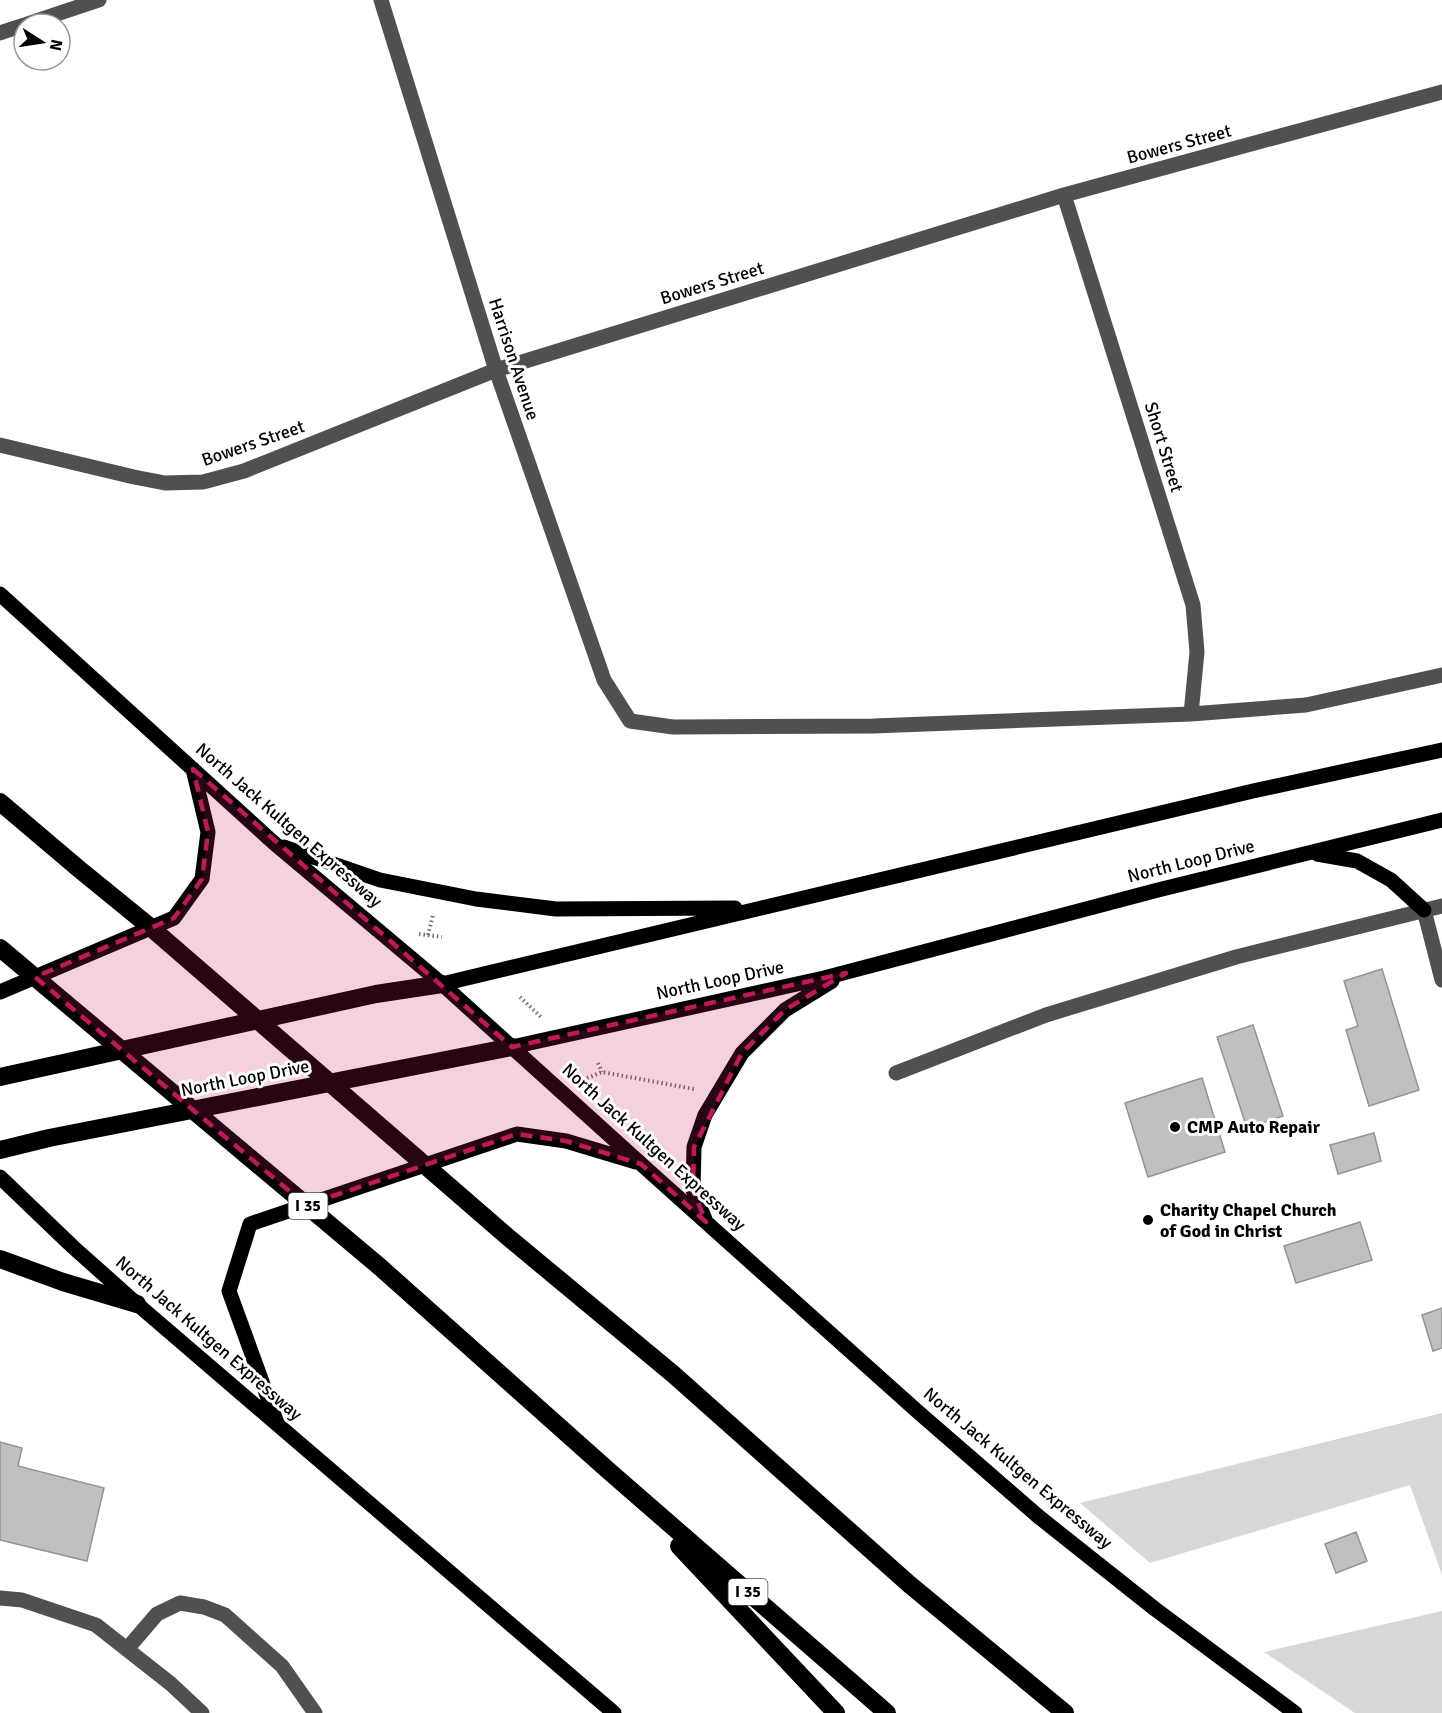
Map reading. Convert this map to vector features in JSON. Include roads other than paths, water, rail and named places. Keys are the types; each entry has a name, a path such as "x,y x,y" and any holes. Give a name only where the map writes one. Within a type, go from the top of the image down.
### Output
{"highway":[{"path":"0,802 149,926 509,1238 674,1374 909,1584 1065,1713"},
{"name":"I 35","path":"0,948 380,1267 886,1713"},
{"path":"0,1077 376,994 442,984"},
{"name":"North Loop Drive","path":"0,1150 49,1138 512,1047"},
{"path":"0,1259 63,1282 137,1304"},
{"path":"610,1472 836,1713"}],"main road":[{"name":"North Jack Kultgen Expressway","path":"0,594 274,843 442,984 917,1411 1039,1517 1155,1609 1295,1713"},
{"path":"442,984 1253,791 1442,750"},
{"path":"0,992 174,918 202,879 208,832 193,769"},
{"name":"North Loop Drive","path":"512,1047 846,973 1158,890 1442,820"},
{"path":"274,843 380,880 487,900 556,909 765,907"},
{"path":"1311,853 1357,861 1391,880 1424,910"},
{"path":"706,1222 693,1190 694,1147 709,1108 742,1053 786,1010 846,973"},
{"path":"278,1425 229,1292 250,1224 517,1134 566,1141 641,1164"},
{"name":"North Jack Kultgen Expressway","path":"0,1177 137,1304 614,1713"}],"street":[{"path":"62,12 99,0"},
{"name":"Harrison Avenue","path":"381,0 495,370 604,680 630,721 673,727 873,726 1191,714"},
{"name":"Bowers Street","path":"0,445 165,483 203,482 244,471 495,370 1064,195 1442,92"},
{"name":"Short Street","path":"1064,195 1193,605 1197,652 1191,714"},
{"path":"1191,714 1306,705 1442,675"},
{"path":"896,1073 1046,1015 1236,957 1442,906"},
{"path":"1424,910 1442,980"},
{"path":"0,1598 22,1600 96,1625 171,1684 202,1713"},
{"path":"127,1649 157,1614 180,1603 204,1607 225,1615 282,1666 315,1713"}],"place":[{"name":"CMP Auto Repair","path":"1175,1127"},
{"name":"Charity Chapel Church of God in Christ","path":"1148,1220"}]}
